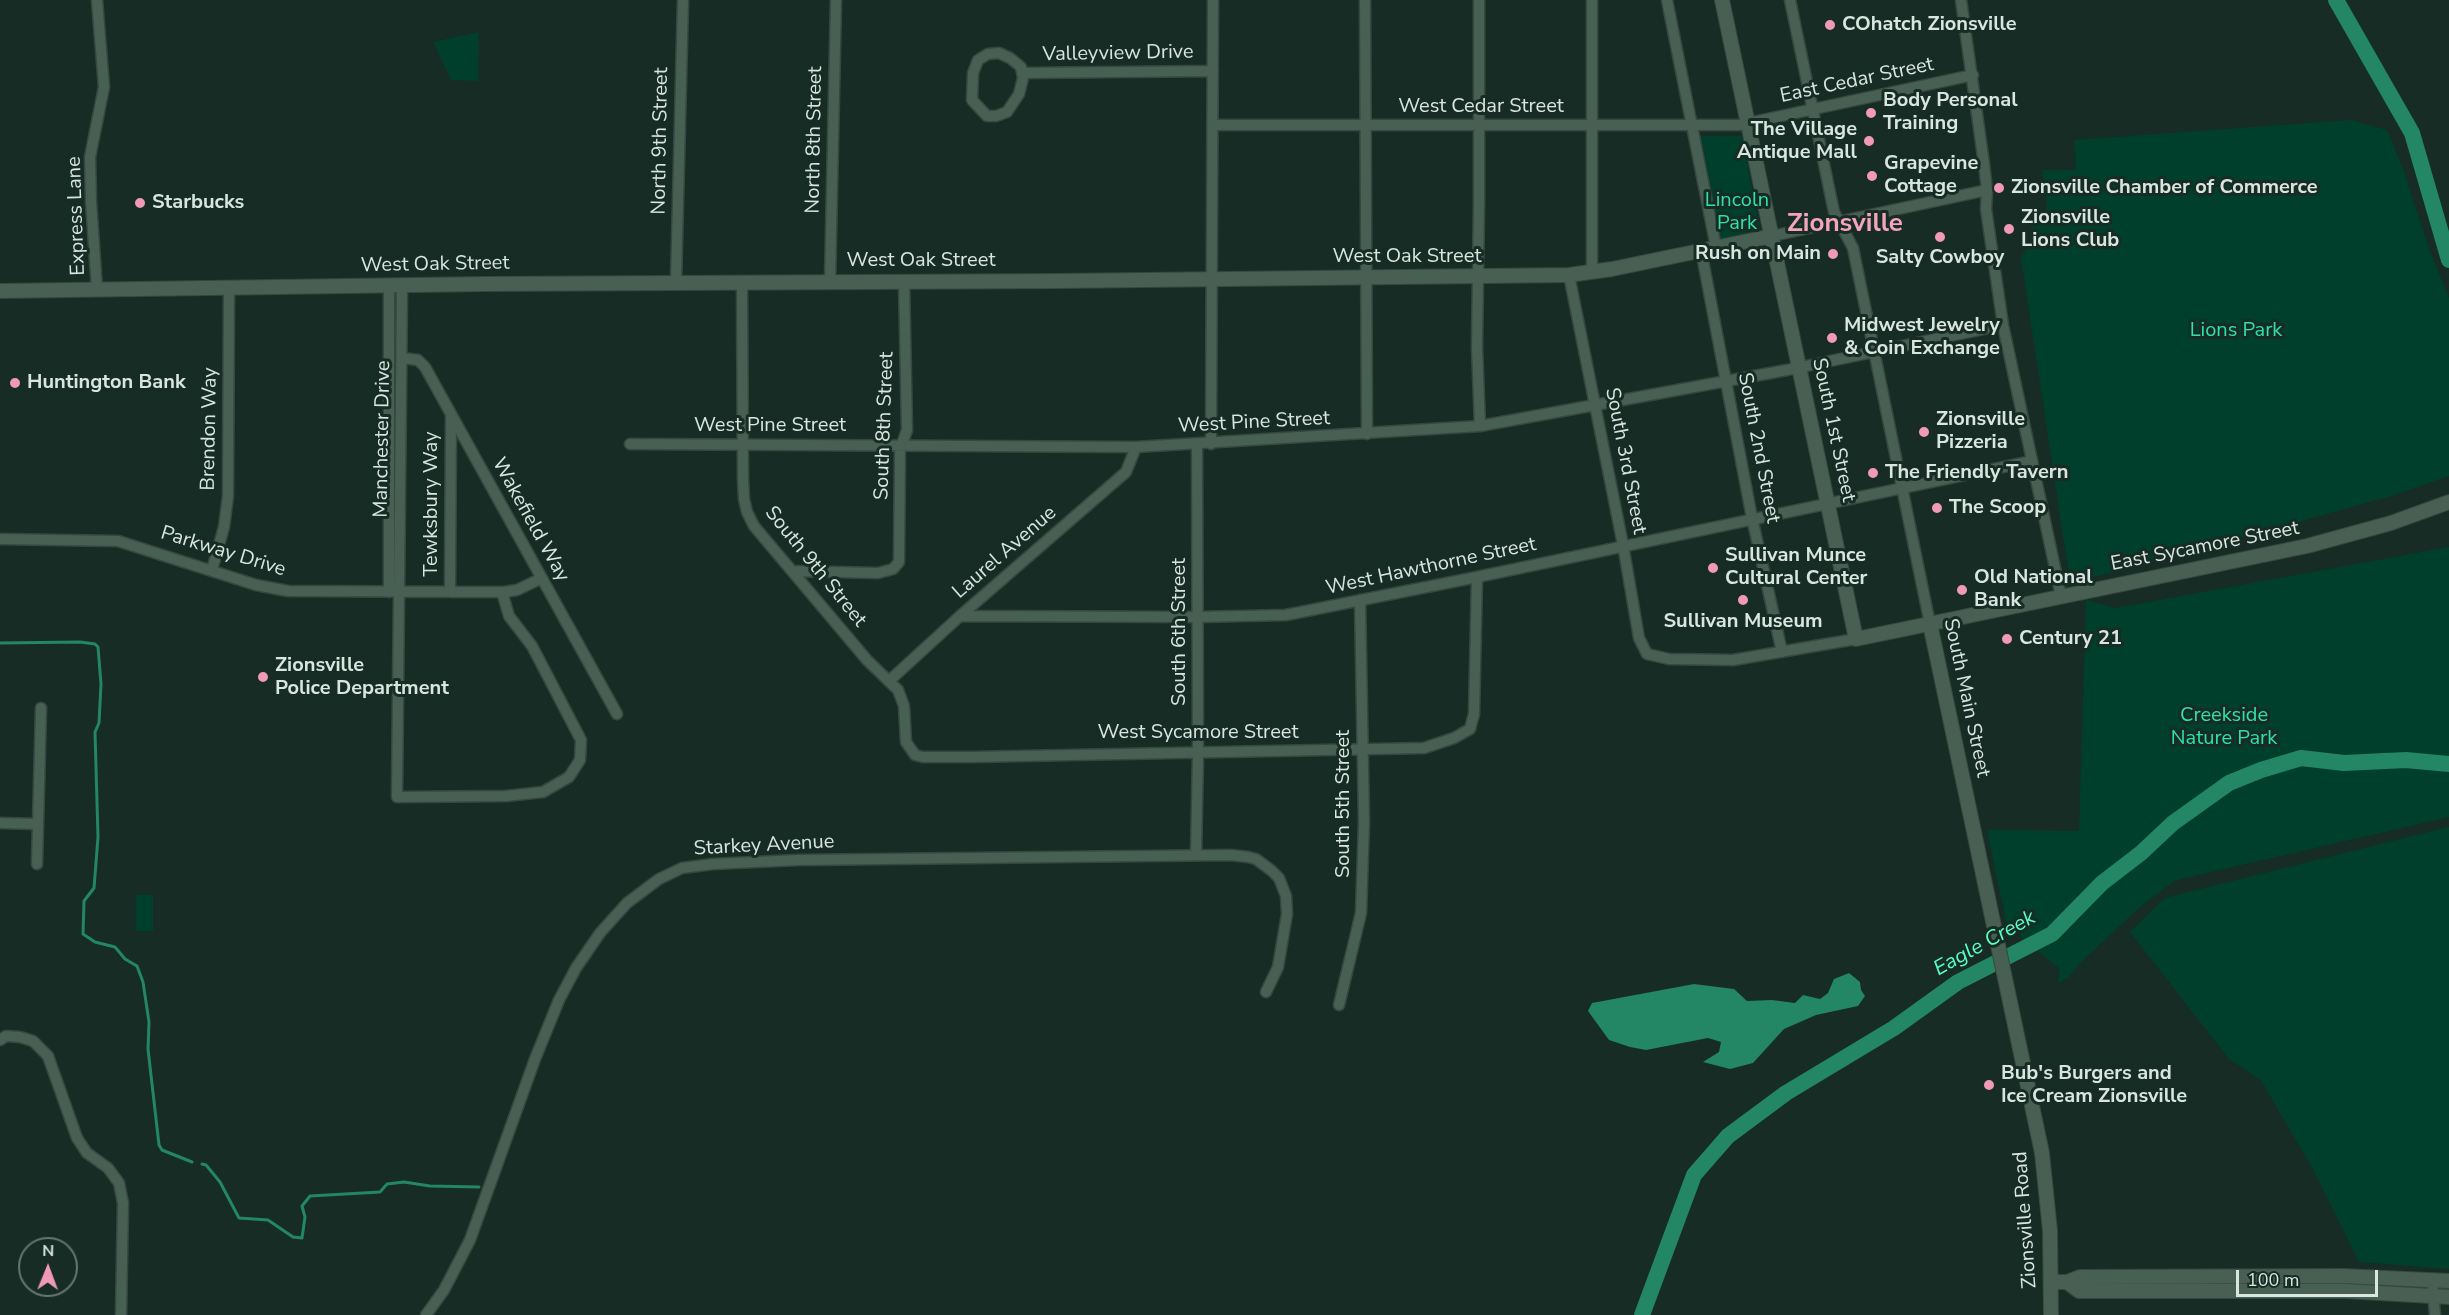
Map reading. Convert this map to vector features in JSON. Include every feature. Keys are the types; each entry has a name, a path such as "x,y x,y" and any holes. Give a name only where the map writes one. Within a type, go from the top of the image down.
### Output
{"main road":[{"name":"South 1st Street","path":"1722,0 1856,639"},
{"name":"West Oak Street","path":"0,291 1569,275 1772,236"},
{"name":"East Sycamore Street","path":"1930,624 2307,546 2391,523 2449,501"},
{"path":"1856,639 1930,624"},
{"name":"South Main Street","path":"1930,624 1992,910"},
{"name":"Zionsville Road","path":"1992,910 2046,1177 2051,1315"},
{"path":"2051,1282 2067,1282 2080,1277 2343,1276 2449,1281"},
{"path":"2067,1282 2079,1291 2344,1291 2449,1297"}],"street":[{"name":"Express Lane","path":"97,0 104,87 90,157 97,289"},
{"name":"North 9th Street","path":"675,283 683,0"},
{"name":"North 8th Street","path":"831,282 837,0"},
{"path":"1211,444 1213,0"},
{"path":"1365,0 1367,434"},
{"path":"1479,0 1477,347 1480,426"},
{"path":"1592,0 1592,272"},
{"path":"1666,0 1716,247"},
{"name":"South Main Street","path":"1790,0 1811,109 1838,222 1853,248 1930,624"},
{"path":"1961,0 1973,75 1987,190 1986,209 2003,325 2061,596"},
{"name":"Valleyview Drive","path":"999,53 1010,58 1021,68 1022,73 1019,94 1007,112 987,116 972,100 973,74 978,60 988,54 999,53"},
{"name":"Valleyview Drive","path":"1022,73 1213,71"},
{"name":"East Cedar Street","path":"1748,123 1973,75"},
{"name":"West Cedar Street","path":"1213,126 1365,124 1692,126 1748,123"},
{"name":"West Oak Street","path":"1772,236 1987,190"},
{"name":"South 2nd Street","path":"1701,250 1752,518 1782,652"},
{"name":"South 3rd Street","path":"1569,275 1623,545 1639,639 1647,654 1669,658 1733,660 1782,652"},
{"name":"South 8th Street","path":"793,571 878,573 893,569 899,562 901,551 900,456 907,430 904,281"},
{"name":"South 9th Street","path":"742,283 744,499 747,512 754,526 867,660 889,681"},
{"name":"Manchester Drive","path":"394,592 402,358 396,286"},
{"name":"Manchester Drive","path":"394,592 396,286"},
{"name":"Brendon Way","path":"212,570 224,527 228,496 229,288"},
{"name":"West Pine Street","path":"630,444 1136,447 1480,426 1800,367 2003,325"},
{"name":"Wakefield Way","path":"402,358 418,360 425,367 617,714"},
{"name":"Tewksbury Way","path":"450,592 452,416"},
{"name":"South 6th Street","path":"1196,855 1197,445"},
{"name":"Laurel Avenue","path":"889,681 1126,472 1136,447"},
{"name":"West Hawthorne Street","path":"960,616 1286,615 2032,461"},
{"name":"Parkway Drive","path":"0,539 118,541 256,585 288,591 502,592 517,590 542,578"},
{"name":"West Sycamore Street","path":"889,681 902,698 906,742 915,754 923,757 1086,753 1198,754 1424,748 1465,734 1470,729 1474,714 1476,577"},
{"path":"394,592 397,797 503,796 543,792 569,777 580,760 581,740 532,646 509,616 502,592"},
{"name":"South 5th Street","path":"1339,1005 1361,913 1363,751 1360,600"},
{"path":"1782,652 1856,639"},
{"path":"37,864 41,708"},
{"path":"0,823 38,824"},
{"name":"Starkey Avenue","path":"426,1315 444,1290 471,1240 535,1059 559,1000 576,968 600,933 627,903 659,879 682,868 732,863 1196,855 1230,855 1256,859 1279,879 1286,896 1287,914 1278,967 1266,992"},
{"path":"0,1040 6,1036 20,1036 33,1041 48,1056 77,1138 87,1153 108,1168 119,1184 123,1203 121,1315"},
{"path":"2432,1279 2435,1315"}],"green space":[{"path":"479,32 478,81 451,80 433,42"},
{"name":"Lions Park","path":"2351,120 2387,130 2449,298 2449,476 2391,496 2134,568 2070,582 2021,257 2033,239 2029,216 2045,218 2047,203 2042,170 2076,170 2074,140"},
{"name":"Lincoln Park","path":"1701,136 1742,136 1760,230 1721,239"},
{"name":"Creekside Nature Park","path":"2449,547 2449,817 2176,880 2141,906 2080,963 2069,977 2058,983 2060,969 2022,938 2020,931 2027,926 2006,922 1987,830 2079,831 2086,600 2116,608"},
{"path":"2449,827 2449,1269 2359,1262 2315,1173 2261,1080 2229,1059 2130,932 2165,898"},
{"path":"136,895 153,895 153,931 136,931"}],"shaded area":[{"path":"1849,973 1860,982 1865,996 1858,1006 1816,1015 1784,1029 1753,1063 1730,1069 1703,1062 1719,1052 1721,1042 1708,1038 1646,1050 1630,1047 1609,1040 1588,1011 1592,1003 1694,984 1734,989 1747,1001 1772,1000 1795,1003 1803,995 1820,999 1828,993 1834,979"}],"waterway":[{"name":"Eagle Creek","path":"2336,0 2412,133 2449,260"},
{"path":"0,643 80,642 95,644 98,647 101,684 99,723 95,732 98,837 94,888 84,901 83,934 95,942 115,947 125,959 137,966 143,982 149,1022 148,1049 159,1145 162,1150 192,1162"},
{"name":"Eagle Creek","path":"1642,1315 1694,1175 1728,1136 1786,1093 1894,1028 1958,982 2052,934 2102,883 2141,853 2173,823 2229,783 2301,758 2344,763 2406,760 2449,764"},
{"path":"202,1164 206,1165 220,1182 239,1218 268,1220 293,1237 302,1238 305,1217 302,1206 310,1196 380,1192 387,1184 404,1182 430,1186 479,1187"}],"place":[{"name":"COhatch Zionsville","path":"1830,25"},
{"name":"Body Personal Training","path":"1871,113"},
{"name":"The Village Antique Mall","path":"1869,141"},
{"name":"Grapevine Cottage","path":"1872,176"},
{"name":"Zionsville Chamber of Commerce","path":"1999,188"},
{"name":"Starbucks","path":"140,203"},
{"name":"Zionsville Lions Club","path":"2009,229"},
{"name":"Salty Cowboy","path":"1940,237"},
{"name":"Rush on Main","path":"1833,254"},
{"name":"Midwest Jewelry & Coin Exchange","path":"1832,338"},
{"name":"Huntington Bank","path":"15,383"},
{"name":"Zionsville Pizzeria","path":"1924,432"},
{"name":"The Friendly Tavern","path":"1873,473"},
{"name":"The Scoop","path":"1937,508"},
{"name":"Sullivan Munce Cultural Center","path":"1713,568"},
{"name":"Old National Bank","path":"1962,590"},
{"name":"Sullivan Museum","path":"1743,600"},
{"name":"Century 21","path":"2007,639"},
{"name":"Zionsville Police Department","path":"263,677"},
{"name":"Bub's Burgers and Ice Cream Zionsville","path":"1989,1085"}],"district":[{"name":"Zionsville","path":"1845,225"}]}
